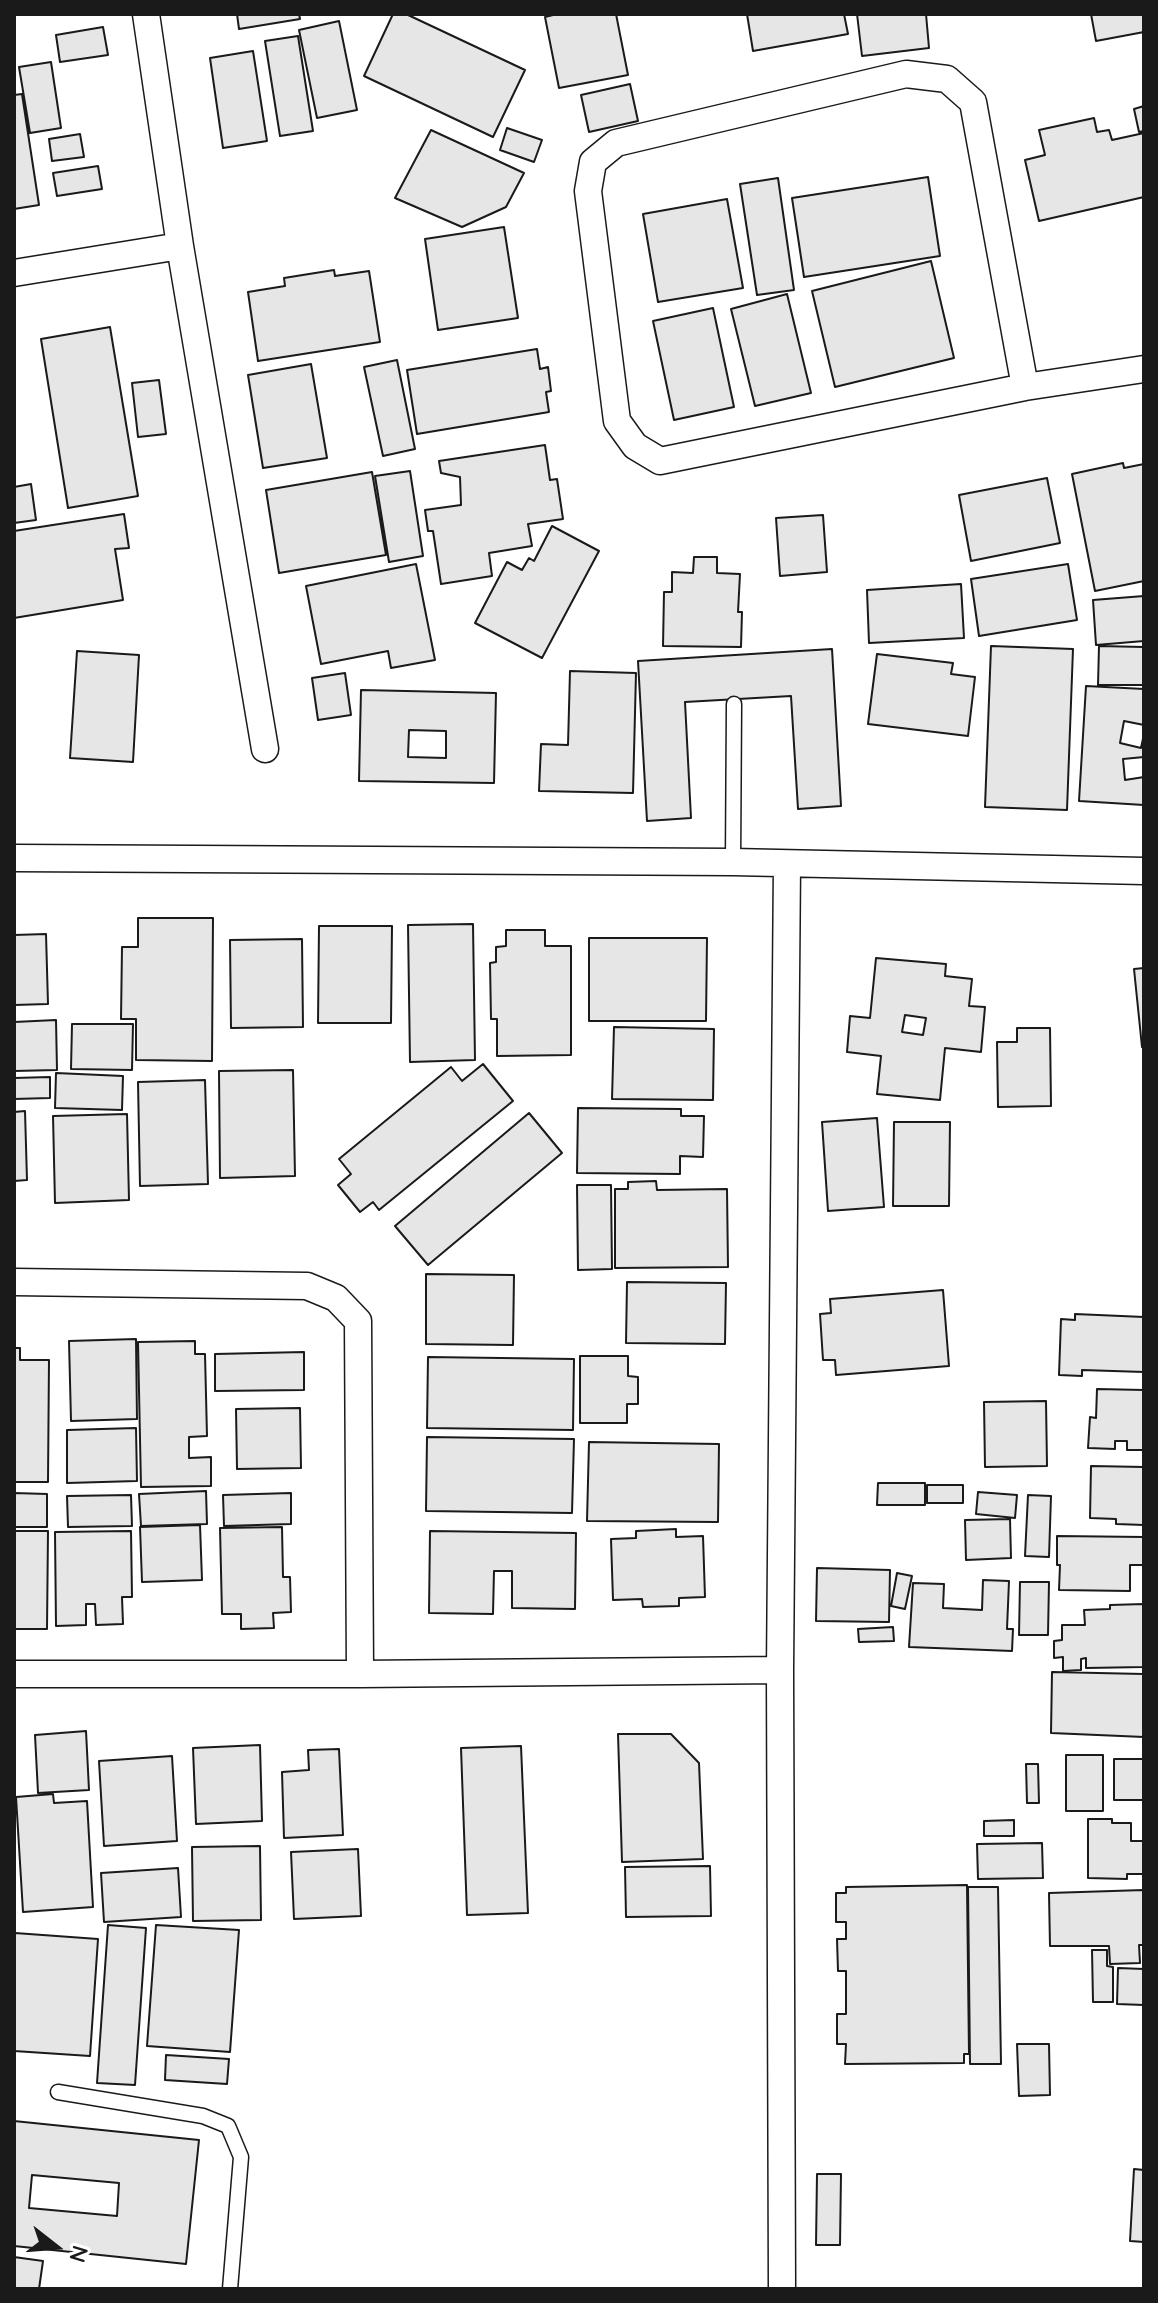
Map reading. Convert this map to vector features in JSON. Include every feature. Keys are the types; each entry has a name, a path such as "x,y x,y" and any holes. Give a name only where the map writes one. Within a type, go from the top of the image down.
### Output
{"street":[{"path":"146,14 180,246 265,749"},
{"path":"1025,387 973,102 947,79 906,74 616,143 593,162 588,191 617,421 635,446 660,461 1025,387 1144,369"},
{"path":"14,273 180,246"},
{"path":"14,858 733,862 1144,871"},
{"path":"782,2289 780,1670 787,864"},
{"path":"14,1282 307,1286 336,1298 358,1321 360,1674"},
{"path":"14,1674 780,1670"}],"lane":[{"path":"733,862 734,704"},
{"path":"58,2092 203,2116 228,2126 241,2157 230,2289"}],"building":[{"path":"237,14 299,14 300,19 239,29"},
{"path":"393,14 406,14 525,70 493,137 364,76"},
{"path":"557,14 616,14 628,75 559,88 545,17"},
{"path":"747,14 844,14 848,34 753,51"},
{"path":"857,14 926,14 929,48 862,56"},
{"path":"1091,14 1144,14 1144,32 1096,41"},
{"path":"339,21 357,110 317,118 299,30"},
{"path":"103,27 108,55 60,62 56,35"},
{"path":"298,36 313,131 280,136 265,41"},
{"path":"253,51 267,141 223,148 210,58"},
{"path":"51,62 61,128 30,133 19,67"},
{"path":"630,84 638,121 589,132 581,95"},
{"path":"22,94 39,205 14,209 14,95"},
{"path":"1144,106 1144,131 1139,132 1134,109"},
{"path":"1094,118 1097,132 1109,130 1112,140 1144,133 1144,197 1039,221 1025,160 1045,155 1039,130"},
{"path":"507,128 542,140 534,162 500,150"},
{"path":"431,130 524,173 506,207 462,227 395,198"},
{"path":"80,134 84,157 52,161 49,139"},
{"path":"98,166 102,189 57,196 53,173"},
{"path":"928,177 940,256 804,277 792,198"},
{"path":"778,178 794,290 757,295 740,184"},
{"path":"727,199 743,288 658,302 643,214"},
{"path":"504,227 518,318 438,330 425,239"},
{"path":"931,261 954,358 835,387 812,291"},
{"path":"334,270 335,276 369,271 380,342 258,361 248,292 285,286 284,278"},
{"path":"787,294 811,393 755,406 731,309"},
{"path":"713,308 734,407 674,420 653,321"},
{"path":"110,327 138,496 68,508 41,339"},
{"path":"537,349 540,369 548,367 551,391 546,392 549,412 417,434 407,370"},
{"path":"397,360 415,449 383,456 364,367"},
{"path":"311,364 327,458 263,468 248,375"},
{"path":"159,380 166,434 138,437 132,383"},
{"path":"545,445 550,480 557,479 563,519 528,524 532,546 489,553 492,576 441,584 433,531 428,531 425,510 461,505 460,477 441,473 439,461"},
{"path":"1123,463 1124,468 1144,464 1144,581 1095,591 1072,474"},
{"path":"410,471 423,556 389,562 375,476"},
{"path":"372,472 386,555 279,573 266,490"},
{"path":"1047,478 1060,543 971,561 959,495"},
{"path":"31,484 36,520 14,523 14,487"},
{"path":"124,514 129,548 115,549 123,600 14,618 14,531"},
{"path":"823,515 827,572 780,576 776,518"},
{"path":"552,526 599,551 542,658 475,623 507,562 522,570 529,558 534,561"},
{"path":"694,557 717,557 717,573 740,574 738,612 742,612 741,647 663,646 664,592 672,592 672,572 693,573"},
{"path":"416,564 435,660 391,668 388,651 321,664 306,586"},
{"path":"1068,564 1077,620 979,636 971,579"},
{"path":"961,584 964,638 869,643 867,590"},
{"path":"1144,596 1144,641 1096,645 1093,600"},
{"path":"991,646 1073,649 1067,810 985,807"},
{"path":"1099,646 1144,647 1144,685 1098,685"},
{"path":"832,649 841,806 798,809 791,696 685,702 691,818 647,821 638,661"},
{"path":"77,651 139,655 133,762 70,758"},
{"path":"877,654 953,663 951,674 975,677 968,736 868,724"},
{"path":"570,671 636,673 633,793 539,791 541,744 568,745"},
{"path":"345,673 351,715 318,720 312,678"},
{"path":"1086,686 1144,689 1144,725 1124,721 1120,743 1141,748 1144,734 1144,757 1123,759 1125,780 1144,777 1144,805 1079,801"},
{"path":"361,690 496,693 494,783 359,781","holes":["409,730 446,731 446,758 408,757"]},
{"path":"138,918 213,918 212,1061 136,1060 136,1019 121,1019 122,947 138,947"},
{"path":"473,924 475,1060 410,1062 408,925"},
{"path":"319,926 392,926 391,1023 318,1023"},
{"path":"506,930 545,930 545,946 571,946 571,1055 497,1056 497,1019 491,1019 490,963 496,962 496,947 506,946"},
{"path":"46,934 48,1004 14,1005 14,935"},
{"path":"589,938 707,938 706,1021 589,1021"},
{"path":"302,939 303,1027 231,1028 230,940"},
{"path":"876,958 946,964 945,976 972,979 969,1006 985,1007 981,1052 945,1048 940,1100 877,1094 881,1056 847,1052 850,1016 870,1018","holes":["905,1015 926,1018 923,1035 902,1032"]},
{"path":"1144,968 1144,1046 1142,1047 1134,969"},
{"path":"56,1020 57,1070 14,1071 14,1022"},
{"path":"72,1024 133,1024 132,1070 71,1069"},
{"path":"614,1027 714,1029 713,1100 612,1099"},
{"path":"1017,1028 1050,1028 1051,1106 998,1107 997,1042 1017,1042"},
{"path":"483,1064 513,1101 379,1210 373,1202 360,1212 338,1185 351,1174 339,1159 451,1067 462,1081"},
{"path":"293,1070 295,1176 220,1178 219,1071"},
{"path":"56,1073 123,1076 122,1110 55,1108"},
{"path":"50,1077 50,1098 14,1099 14,1078"},
{"path":"205,1080 208,1184 140,1186 138,1082"},
{"path":"578,1108 681,1109 681,1116 704,1116 703,1157 680,1156 680,1174 577,1173"},
{"path":"25,1111 27,1180 14,1181 14,1112"},
{"path":"529,1113 562,1153 428,1265 395,1226"},
{"path":"127,1114 129,1200 55,1203 53,1116"},
{"path":"877,1118 884,1207 828,1211 822,1122"},
{"path":"894,1122 950,1122 949,1206 893,1206"},
{"path":"656,1181 657,1190 727,1189 728,1267 615,1268 615,1189 628,1189 628,1182"},
{"path":"577,1185 611,1185 612,1269 578,1270"},
{"path":"426,1274 514,1275 513,1345 426,1344"},
{"path":"627,1282 726,1283 725,1344 626,1343"},
{"path":"943,1290 949,1366 836,1375 835,1360 823,1360 820,1314 831,1313 830,1299"},
{"path":"1075,1314 1144,1317 1144,1372 1082,1370 1082,1376 1059,1375 1061,1319 1075,1320"},
{"path":"136,1339 137,1419 71,1421 69,1341"},
{"path":"195,1341 195,1354 205,1354 207,1436 189,1437 189,1458 211,1457 211,1486 141,1487 138,1342"},
{"path":"14,1348 20,1348 20,1360 49,1360 48,1482 14,1482"},
{"path":"304,1352 304,1390 215,1391 215,1354"},
{"path":"580,1356 628,1356 628,1376 638,1377 638,1404 627,1404 627,1423 580,1423"},
{"path":"428,1357 574,1359 573,1430 427,1428"},
{"path":"1097,1389 1144,1390 1144,1450 1127,1450 1127,1441 1115,1441 1115,1449 1088,1448 1090,1417 1096,1418"},
{"path":"1046,1401 1047,1466 985,1467 984,1402"},
{"path":"300,1408 301,1468 237,1469 236,1409"},
{"path":"136,1428 137,1481 67,1483 67,1430"},
{"path":"427,1437 574,1439 572,1513 426,1511"},
{"path":"589,1442 719,1444 718,1522 587,1521"},
{"path":"1091,1466 1144,1467 1144,1525 1116,1524 1116,1519 1090,1518"},
{"path":"878,1483 925,1483 925,1505 877,1505"},
{"path":"927,1485 963,1485 963,1503 927,1503"},
{"path":"206,1491 207,1524 141,1526 139,1494"},
{"path":"978,1492 1017,1495 1015,1518 976,1514"},
{"path":"14,1493 47,1494 47,1527 14,1527"},
{"path":"291,1493 291,1524 224,1526 223,1495"},
{"path":"131,1495 132,1526 68,1527 67,1496"},
{"path":"1028,1495 1051,1496 1049,1557 1025,1556"},
{"path":"1010,1519 1011,1558 966,1560 965,1520"},
{"path":"200,1525 202,1580 142,1582 140,1527"},
{"path":"282,1527 283,1577 290,1577 291,1612 273,1613 274,1628 241,1629 241,1614 222,1614 220,1528"},
{"path":"676,1529 676,1537 703,1536 705,1597 679,1598 679,1606 643,1607 642,1599 613,1600 611,1539 636,1538 636,1531"},
{"path":"14,1531 48,1531 47,1629 14,1629"},
{"path":"131,1531 132,1597 122,1597 123,1624 96,1625 95,1604 86,1604 86,1625 56,1626 55,1532"},
{"path":"430,1531 576,1533 575,1609 512,1608 512,1571 494,1571 493,1614 429,1613"},
{"path":"1057,1536 1144,1537 1144,1565 1130,1565 1130,1591 1059,1590"},
{"path":"817,1568 890,1570 889,1622 816,1621"},
{"path":"897,1573 912,1576 905,1609 891,1606"},
{"path":"983,1580 1009,1581 1007,1629 1013,1629 1012,1651 909,1647 913,1583 944,1584 943,1608 982,1610"},
{"path":"1020,1582 1049,1582 1048,1635 1019,1635"},
{"path":"1144,1604 1144,1667 1086,1668 1086,1658 1081,1659 1081,1670 1063,1671 1063,1657 1054,1658 1054,1641 1062,1640 1062,1625 1085,1625 1084,1610"},
{"path":"893,1627 894,1641 859,1642 858,1629"},
{"path":"1052,1672 1144,1674 1144,1737 1051,1733"},
{"path":"86,1731 89,1790 38,1793 35,1735"},
{"path":"618,1734 671,1734 699,1763 703,1859 622,1862"},
{"path":"260,1745 262,1821 196,1824 193,1748"},
{"path":"521,1746 528,1913 467,1915 461,1748"},
{"path":"339,1749 343,1835 284,1838 282,1772 309,1770 308,1750"},
{"path":"1066,1755 1103,1755 1103,1811 1066,1811"},
{"path":"172,1756 177,1841 104,1846 99,1761"},
{"path":"1114,1759 1144,1759 1144,1800 1114,1800"},
{"path":"1026,1764 1038,1764 1039,1803 1027,1803"},
{"path":"53,1794 54,1803 87,1801 93,1907 23,1912 16,1797"},
{"path":"1088,1819 1131,1823 1131,1841 1144,1841 1144,1874 1127,1874 1127,1879 1088,1878"},
{"path":"1014,1820 1014,1836 984,1836 984,1821"},
{"path":"1042,1843 1043,1878 978,1879 977,1844"},
{"path":"260,1846 261,1920 193,1921 192,1847"},
{"path":"358,1849 361,1916 294,1919 291,1852"},
{"path":"710,1866 711,1916 626,1917 625,1867"},
{"path":"178,1868 181,1917 104,1922 101,1873"},
{"path":"967,1885 969,2054 964,2054 964,2063 845,2064 846,2044 837,2044 837,2014 846,2014 846,1971 838,1971 837,1939 846,1939 846,1922 836,1922 836,1893 846,1893 846,1887"},
{"path":"968,1887 998,1887 1001,2064 970,2064"},
{"path":"1144,1890 1144,1945 1139,1945 1140,1963 1110,1964 1109,1946 1050,1946 1049,1893"},
{"path":"108,1925 146,1928 135,2085 97,2083"},
{"path":"156,1925 239,1930 230,2052 147,2046"},
{"path":"15,1933 98,1939 90,2056 14,2051"},
{"path":"1092,1950 1107,1950 1107,1966 1113,1967 1113,2002 1093,2002"},
{"path":"1118,1968 1144,1969 1144,2005 1117,2004"},
{"path":"1017,2044 1049,2044 1050,2095 1019,2096"},
{"path":"166,2055 229,2059 227,2084 165,2080"},
{"path":"14,2121 199,2140 186,2264 14,2246","holes":["32,2175 119,2183 117,2216 29,2208"]},
{"path":"1134,2169 1144,2170 1144,2242 1130,2241"},
{"path":"817,2174 841,2174 840,2245 816,2245"},
{"path":"14,2257 43,2261 39,2289 14,2289"}]}
